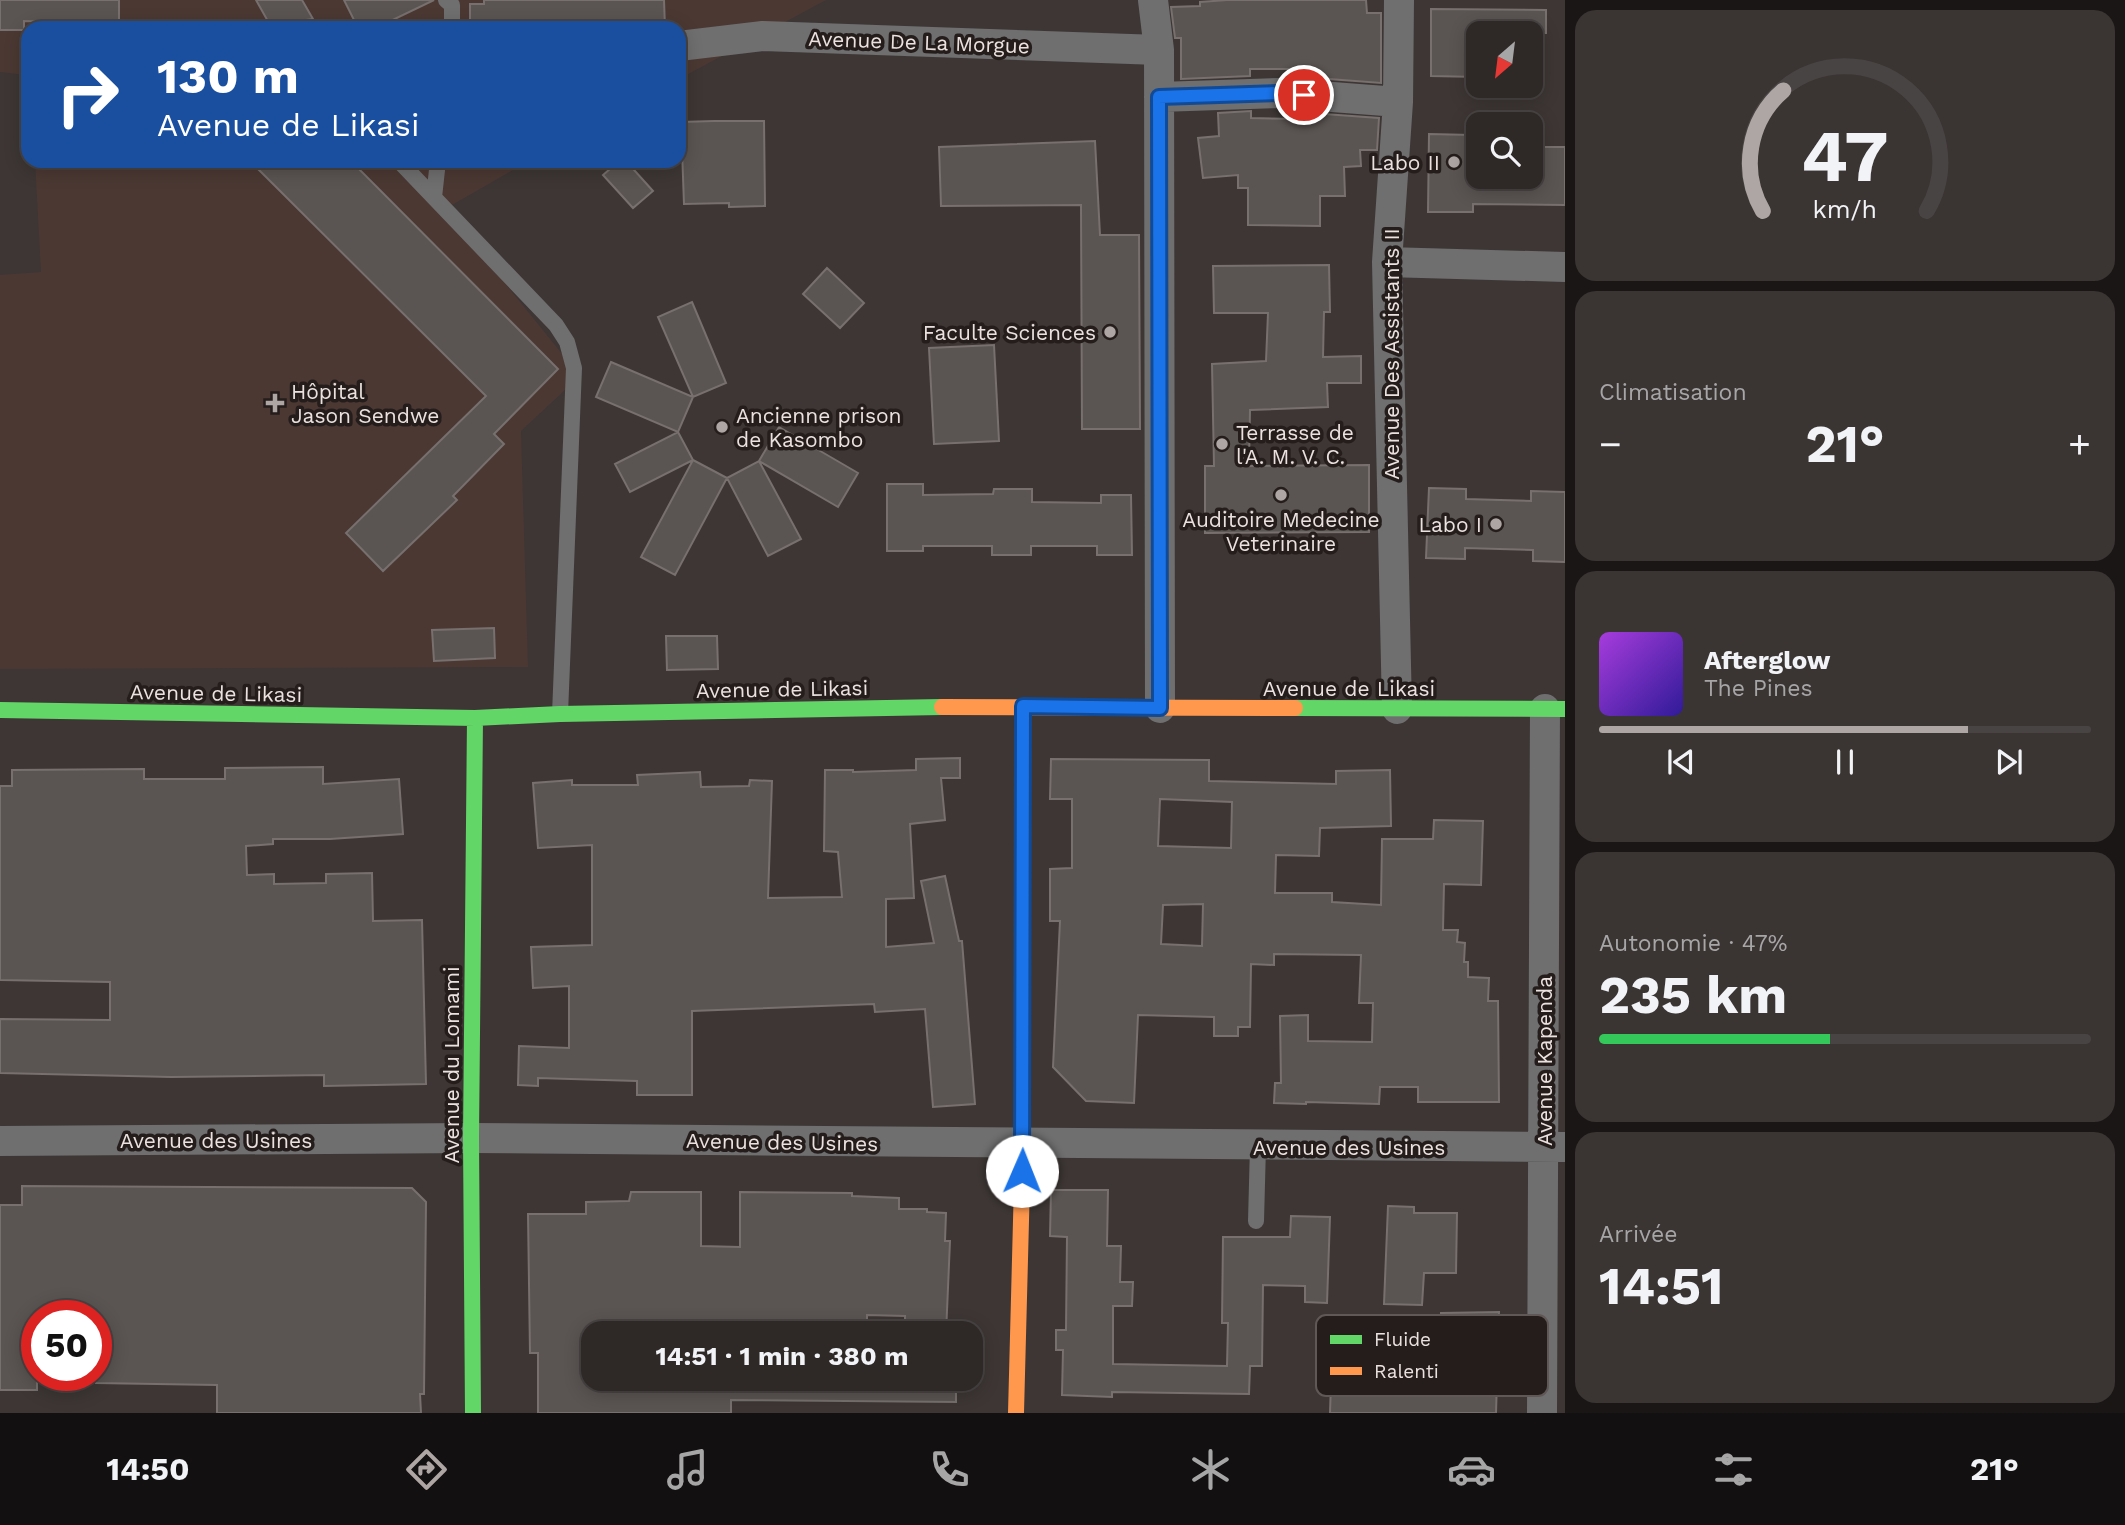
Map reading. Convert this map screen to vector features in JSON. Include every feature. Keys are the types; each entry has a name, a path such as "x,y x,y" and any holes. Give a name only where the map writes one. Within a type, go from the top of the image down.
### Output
{"main road":[{"name":"Avenue de Likasi","path":"0,710 475,718 560,714 1023,706 1555,709"},
{"path":"1016,1413 1023,1144 1023,706"},
{"name":"Avenue du Lomami","path":"473,1413 471,1138 475,718"}],"street":[{"path":"1153,0 1159,50 1160,708"},
{"name":"Avenue Des Assistants II","path":"1397,709 1387,262 1398,102 1399,0"},
{"name":"Avenue De La Morgue","path":"686,45 763,36 1159,50"},
{"path":"1159,97 1280,93 1398,102"},
{"path":"1387,262 1565,267"},
{"name":"Avenue Kapenda","path":"1546,1315 1554,1147 1555,709"},
{"name":"Avenue des Usines","path":"0,1141 471,1138 1554,1147"}],"lane":[{"path":"452,21 453,2"},
{"path":"406,168 556,325 567,341 571,355 574,368 560,714"},
{"path":"434,197 437,168"},
{"path":"1256,1221 1258,1146"}],"shaded area":[{"path":"0,0 826,0 686,75 686,21 21,21 21,75 0,72"},
{"name":"Hôpital Jason Sendwe","path":"35,168 517,168 445,209 580,376 521,431 528,667 0,669 0,275 41,272"}],"building":[{"path":"0,0 119,0 119,21 21,21 21,30 0,30"},
{"path":"256,0 302,0 313,19 299,21 268,21"},
{"path":"344,0 434,0 390,21 354,21"},
{"path":"484,0 664,0 665,21 470,21 470,4 484,4"},
{"path":"1366,0 1367,13 1381,13 1381,83 1316,78 1316,69 1250,69 1250,76 1181,79 1181,38 1175,38 1171,7 1200,6 1200,2"},
{"path":"1431,9 1546,10 1546,33 1544,21 1466,21 1466,77 1431,76"},
{"path":"1251,111 1251,118 1298,119 1297,112 1379,118 1377,150 1360,150 1361,166 1344,167 1345,196 1320,196 1320,226 1248,225 1248,188 1238,188 1238,175 1203,178 1198,138 1219,136 1218,113"},
{"path":"764,121 765,206 729,207 729,203 684,204 683,168 686,168 686,122"},
{"name":"Labo II","path":"1429,134 1466,135 1466,189 1543,189 1543,147 1565,147 1565,205 1473,204 1473,212 1428,212"},
{"path":"1095,141 1100,235 1139,235 1140,429 1082,429 1081,205 941,206 939,147"},
{"path":"257,168 358,168 558,369 494,434 504,444 453,496 457,500 383,571 346,533 486,396"},
{"path":"611,168 632,168 653,191 633,208 603,175"},
{"path":"1329,265 1330,312 1324,312 1323,357 1361,356 1361,383 1327,383 1328,407 1250,410 1249,466 1369,465 1369,532 1205,533 1205,466 1214,466 1212,364 1266,361 1268,313 1214,313 1213,266"},
{"path":"827,268 864,303 840,328 803,294"},
{"path":"692,302 726,383 693,397 658,317"},
{"path":"994,345 999,441 934,444 929,348"},
{"path":"611,362 693,397 678,432 596,397"},
{"path":"779,427 858,473 838,507 759,461"},
{"path":"678,432 693,460 630,492 615,464"},
{"path":"693,460 727,478 675,575 641,557"},
{"path":"759,461 801,539 768,556 727,478"},
{"path":"887,484 923,484 923,495 993,494 994,489 1032,489 1032,502 1101,503 1101,495 1131,495 1132,555 1097,555 1097,546 1031,546 1031,555 992,555 992,546 923,546 923,551 887,551"},
{"name":"Labo I","path":"1429,488 1466,489 1466,499 1531,501 1531,491 1565,492 1565,562 1533,561 1533,550 1465,548 1465,559 1426,558"},
{"path":"494,628 495,658 434,661 432,630"},
{"path":"666,636 717,636 718,669 667,670"},
{"path":"960,758 960,778 941,778 945,820 910,824 914,898 886,899 886,947 934,943 921,881 945,876 959,941 962,941 975,1104 933,1107 925,1009 875,1012 874,1004 692,1011 692,1095 637,1095 637,1081 538,1078 538,1086 518,1085 519,1046 569,1048 569,986 533,988 531,947 592,945 592,845 538,848 533,783 572,780 572,785 638,785 637,775 700,772 701,787 749,786 750,780 772,781 768,898 842,897 838,852 824,851 825,770 916,770 916,759"},
{"path":"1051,759 1209,760 1209,781 1336,784 1336,771 1390,770 1391,826 1320,828 1319,856 1276,855 1275,893 1332,893 1332,902 1381,905 1382,839 1433,839 1434,820 1483,821 1481,885 1444,884 1443,930 1458,930 1457,942 1465,943 1464,962 1468,962 1468,977 1489,978 1488,1001 1498,1001 1499,1102 1418,1102 1418,1087 1380,1087 1379,1104 1274,1103 1275,1083 1281,1083 1280,1016 1308,1015 1308,1041 1372,1042 1373,1003 1359,1003 1361,955 1274,954 1274,965 1251,964 1250,1027 1238,1027 1238,1036 1214,1036 1214,1017 1138,1015 1134,1103 1086,1101 1053,1067 1060,921 1050,921 1050,869 1072,868 1072,799 1050,799","holes":["1160,799 1232,802 1231,848 1158,846","1203,904 1202,946 1161,944 1163,905"]},
{"path":"323,767 323,784 399,779 403,834 330,839 273,839 273,844 246,846 247,875 274,874 274,884 326,883 326,874 372,873 373,921 422,920 426,1084 324,1086 324,1075 171,1077 0,1073 0,1019 110,1020 110,982 0,980 0,786 12,786 12,770 144,769 144,779 225,779 225,768"},
{"path":"22,1186 412,1188 426,1202 424,1394 420,1394 421,1413 217,1413 217,1385 112,1383 112,1300 21,1300 21,1390 0,1390 0,1205 22,1205"},
{"path":"1051,1190 1108,1190 1107,1246 1121,1246 1120,1282 1133,1282 1132,1306 1113,1306 1113,1364 1227,1366 1228,1323 1222,1323 1223,1237 1290,1237 1291,1216 1330,1217 1327,1303 1305,1302 1305,1286 1263,1285 1262,1366 1250,1366 1249,1394 1112,1392 1112,1397 1062,1395 1063,1350 1056,1350 1056,1330 1066,1330 1067,1237 1050,1236"},
{"path":"631,1192 701,1192 701,1246 740,1247 740,1192 852,1193 852,1196 899,1198 899,1209 927,1209 927,1212 946,1213 945,1241 950,1241 947,1321 905,1321 905,1316 867,1315 867,1321 581,1321 581,1391 956,1391 956,1402 731,1400 731,1413 538,1413 538,1353 530,1353 528,1214 586,1214 586,1202 629,1201"},
{"path":"1388,1206 1414,1207 1414,1213 1457,1213 1456,1273 1424,1273 1422,1305 1384,1304"},
{"path":"1499,1312 1499,1315 1441,1313"},
{"path":"1331,1396 1497,1396 1496,1413 1330,1413"}],"traffic: fast":[{"path":"1023,706 1023,1000"},
{"path":"0,710 475,718 942,707"},
{"path":"1295,708 1565,709"},
{"path":"473,1413 471,1138 475,718"}],"traffic: slow":[{"path":"942,707 1295,708"},
{"path":"1016,1413 1023,1144 1023,1000"}],"place":[{"name":"Labo II","path":"1454,162"},
{"name":"Faculte Sciences","path":"1110,332"},
{"name":"Hôpital Jason Sendwe","path":"275,403"},
{"name":"Ancienne prison de Kasombo","path":"722,427"},
{"name":"Terrasse de l'A. M. V. C.","path":"1222,444"},
{"name":"Auditoire Medecine Veterinaire","path":"1281,495"},
{"name":"Labo I","path":"1496,524"}],"route":[{"path":"1022,1171 1023,706 1160,708 1159,97 1280,93 1304,95"}]}
